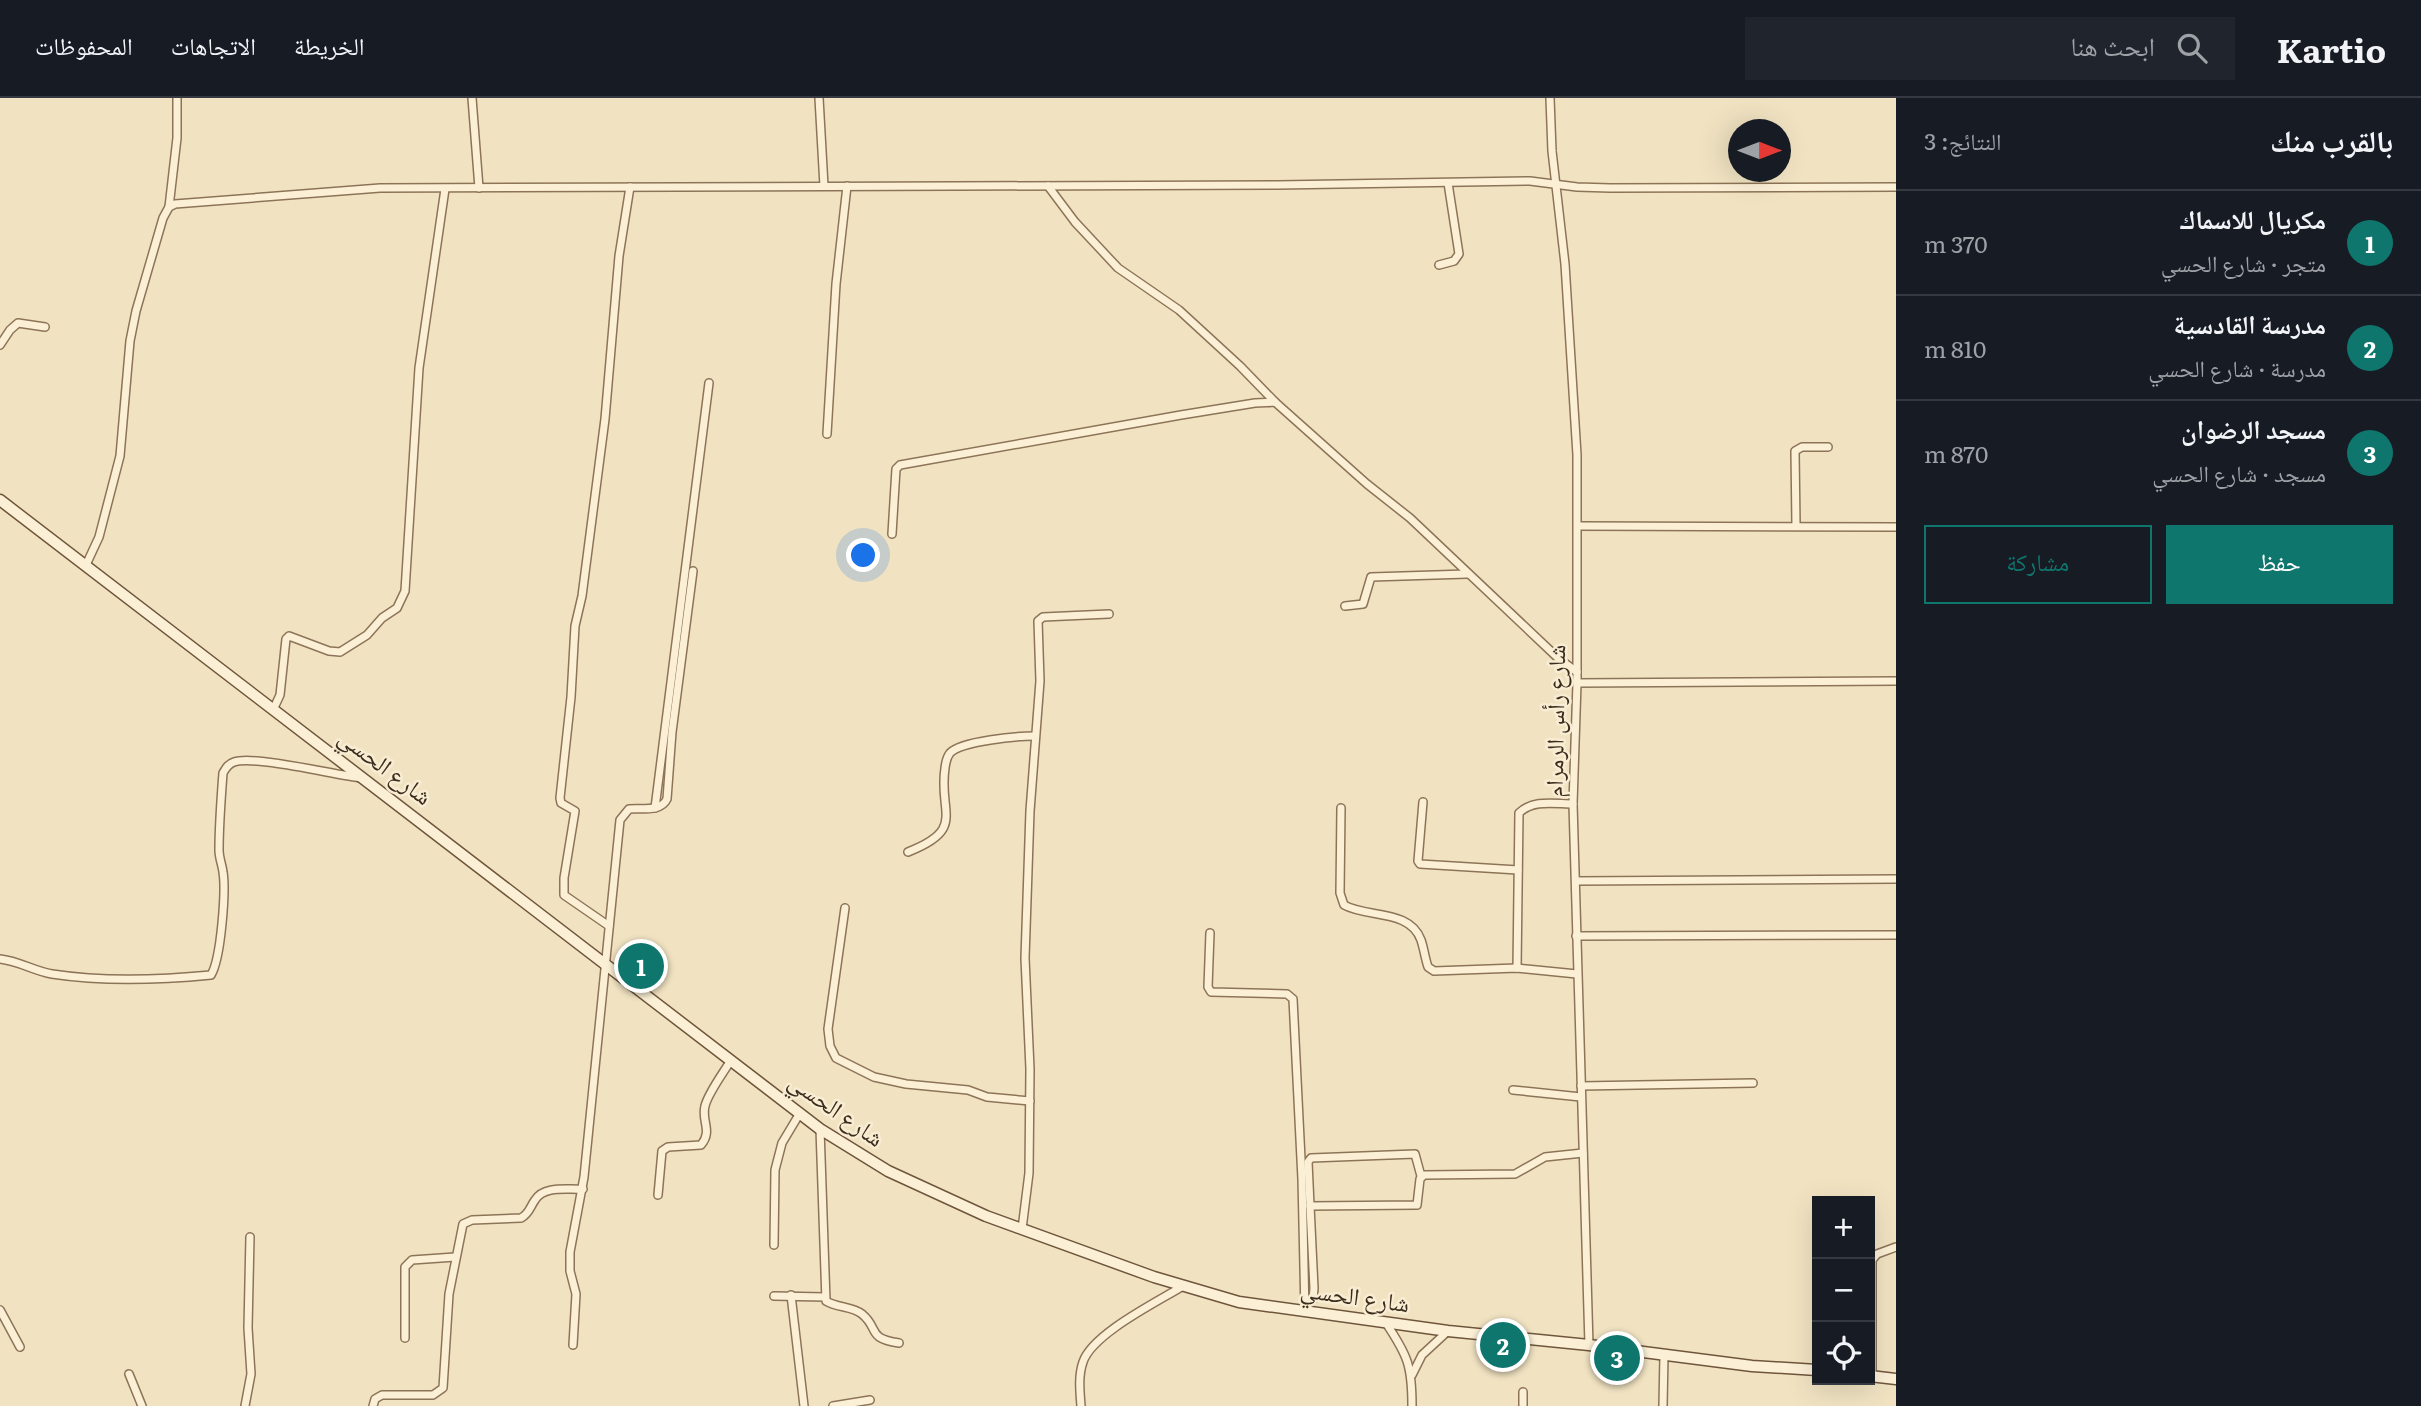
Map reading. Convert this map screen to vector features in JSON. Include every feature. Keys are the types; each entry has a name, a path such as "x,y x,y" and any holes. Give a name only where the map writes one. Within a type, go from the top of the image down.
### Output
{"street":[{"path":"86,565 99,537 120,456 130,341 136,311 163,218 169,207 177,138 177,98"},
{"path":"472,98 479,188"},
{"path":"819,98 824,186"},
{"name":"شارع رأس الرمرام","path":"1550,98 1565,264 1577,455 1577,683 1573,804 1589,1345"},
{"path":"169,207 190,201 353,190 479,188 1530,181 1610,188 1896,187"},
{"path":"1439,265 1454,261 1459,254 1448,183"},
{"path":"827,434 836,284 847,186"},
{"path":"1048,186 1075,222 1118,268 1179,310 1275,402 1410,518 1558,658 1577,672"},
{"path":"609,926 562,891 575,811 574,808 561,803 560,798 571,697 575,626 582,596 605,419 619,256 630,187"},
{"path":"274,710 280,695 286,639 289,636 329,651 340,652 367,635 382,618 397,608 405,592 419,368 445,189"},
{"path":"0,345 18,323 45,327"},
{"path":"655,808 709,383"},
{"path":"892,534 897,470 900,465 1181,415 1275,402"},
{"path":"1796,525 1795,451 1802,447 1828,447"},
{"name":"شارع الحسي","path":"0,500 820,1129 888,1171 986,1216 1183,1286 1239,1302 1306,1309 1448,1331 1812,1370"},
{"path":"1578,526 1896,527"},
{"path":"573,1345 576,1294 570,1271 570,1252 583,1189 620,820 629,809 655,808 664,805 667,799 672,732 692,571"},
{"path":"1345,606 1363,604 1371,577 1467,574"},
{"path":"1022,1229 1028,1173 1030,1101 1025,958 1040,681 1038,621 1043,617 1109,614"},
{"path":"1577,683 1896,681"},
{"path":"908,852 929,844 940,833 946,821 944,774 947,757 952,750 1005,737 1035,736"},
{"path":"0,959 13,960 51,974 90,978 211,975 220,936 220,820 223,774 227,767 235,761 252,761 366,779"},
{"path":"1423,802 1418,861 1420,864 1518,870"},
{"path":"1517,968 1519,813 1534,804 1573,804"},
{"path":"1341,808 1340,893 1344,905 1352,910 1398,918 1421,939 1428,967 1434,971 1517,968 1577,974"},
{"path":"1576,881 1896,879"},
{"path":"845,908 828,1029 830,1046 836,1058 874,1077 895,1082 968,1090 987,1097 1030,1101"},
{"path":"1210,933 1208,987 1211,992 1287,994 1293,999 1306,1179 1306,1309"},
{"path":"1576,936 1896,935"},
{"path":"658,1195 662,1151 668,1147 701,1145 705,1141 705,1106 731,1060"},
{"path":"1581,1086 1752,1083"},
{"path":"1513,1090 1581,1097"},
{"path":"774,1245 775,1170 782,1143 800,1113"},
{"path":"820,1129 827,1265 825,1297 829,1304 860,1312 875,1335 899,1343"},
{"path":"1421,1176 1515,1174 1545,1157 1583,1153"},
{"path":"1306,1309 1313,1300 1314,1288 1306,1179 1308,1162 1311,1158 1406,1154 1415,1154 1418,1158 1421,1176 1417,1205 1310,1206"},
{"path":"373,1406 375,1399 382,1395 433,1395 443,1388 447,1313 460,1230 466,1222 521,1218 542,1192 583,1189"},
{"path":"245,1406 251,1374 248,1328 250,1237"},
{"path":"1871,1322 1872,1260 1877,1254 1896,1247"},
{"path":"405,1338 405,1267 412,1260 455,1257"},
{"path":"1081,1406 1083,1362 1095,1342 1183,1286"},
{"path":"791,1295 804,1406"},
{"path":"774,1296 825,1297"},
{"path":"0,1310 20,1347"},
{"path":"1386,1323 1403,1349 1412,1375 1412,1406"},
{"path":"1412,1375 1422,1355 1448,1331"},
{"path":"1663,1406 1664,1355"},
{"path":"130,1374 142,1406"},
{"path":"1875,1376 1896,1379"},
{"path":"1523,1392 1523,1406"},
{"path":"833,1406 870,1399"}],"place":[{"name":"مكريال للاسماك","path":"641,966"},
{"name":"مدرسة القادسية","path":"1503,1345"},
{"name":"مسجد الرضوان","path":"1617,1358"}]}
